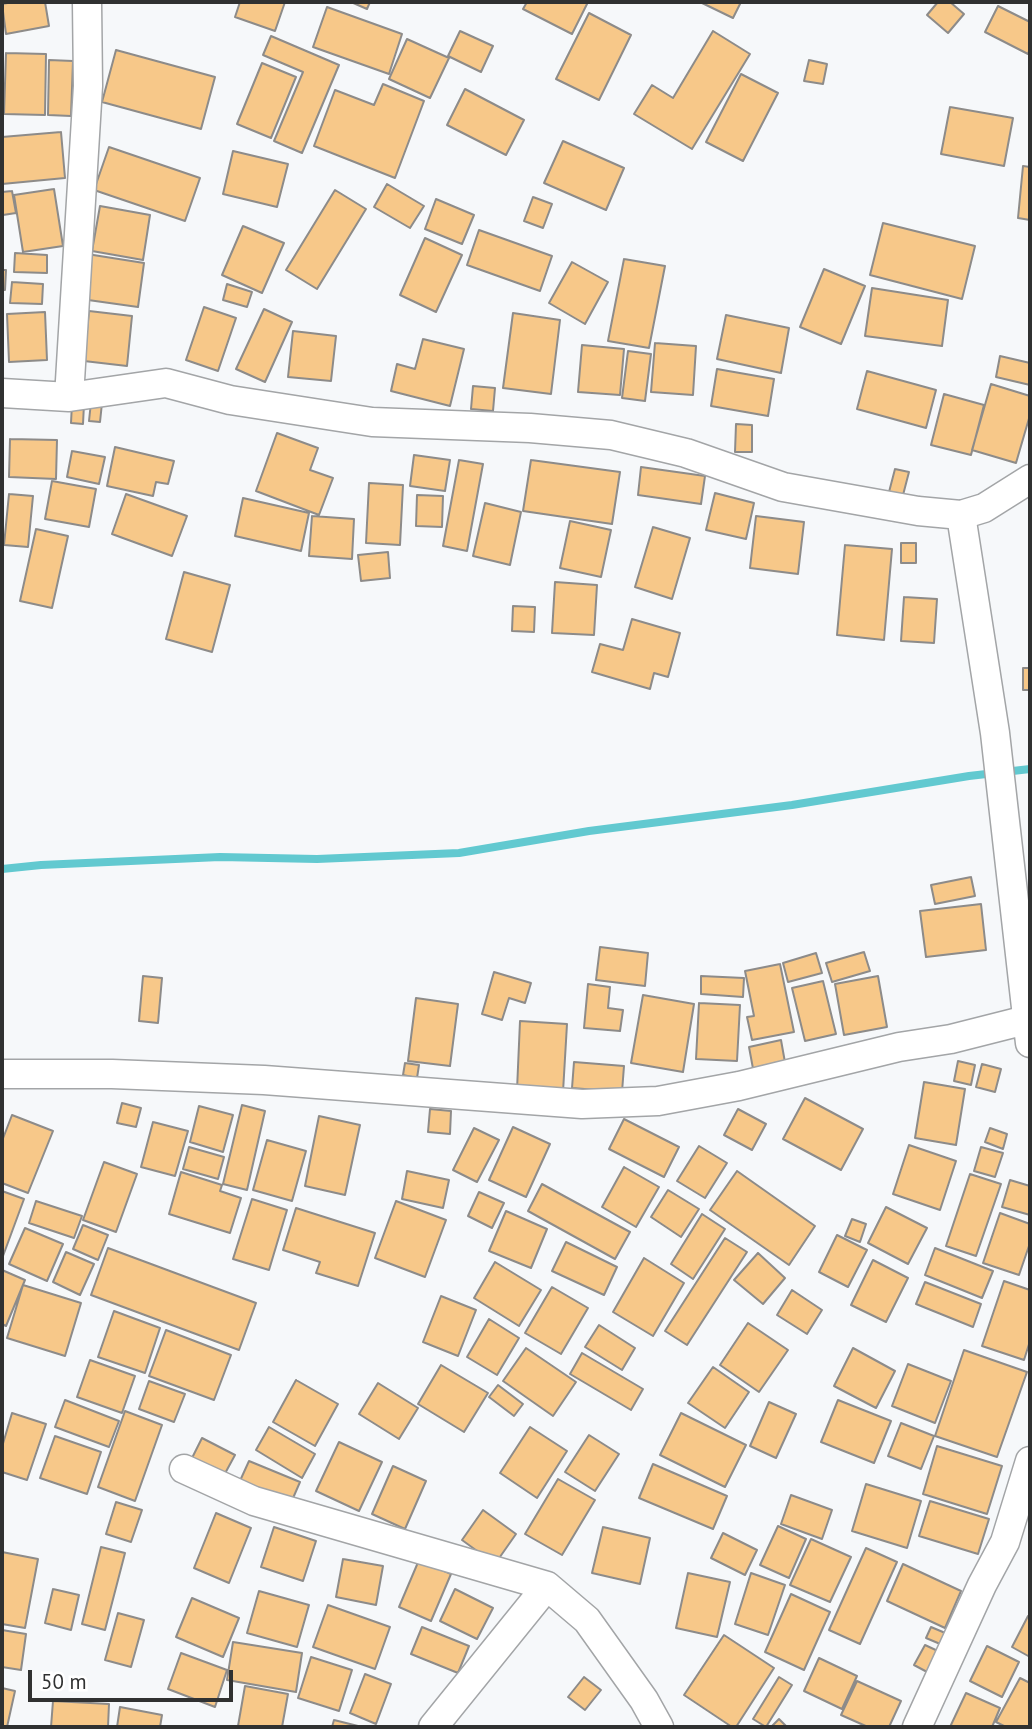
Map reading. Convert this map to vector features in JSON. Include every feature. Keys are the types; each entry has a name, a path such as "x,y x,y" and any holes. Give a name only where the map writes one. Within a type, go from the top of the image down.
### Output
{"street":[{"path":"69,397 88,86 87,2"},
{"path":"2,393 69,397 166,383 230,400 372,422 611,435 686,453 783,487 918,511 961,515 984,508 1030,479"},
{"path":"2,1074 112,1074 264,1080 582,1104 658,1101 739,1086 899,1047 1028,1031 995,733 961,515"},
{"path":"917,1727 982,1585 1005,1542 1030,1461"},
{"path":"184,1469 254,1501 547,1586 587,1620 644,1700 659,1727"},
{"path":"433,1727 547,1586"}],"building":[{"path":"45,2 49,26 6,34 2,4"},
{"path":"240,2 285,2 275,31 235,17"},
{"path":"351,2 370,2 367,9"},
{"path":"527,2 588,2 572,34 523,9"},
{"path":"700,2 741,2 733,18"},
{"path":"938,2 950,2 964,14 948,33 927,15"},
{"path":"998,6 1030,22 1028,54 985,32"},
{"path":"327,7 402,34 389,74 313,47"},
{"path":"589,13 631,35 599,100 556,79"},
{"path":"460,31 493,46 481,72 448,56"},
{"path":"713,31 750,54 692,149 634,114 652,85 673,98"},
{"path":"271,36 339,65 302,153 274,141 303,72 263,55"},
{"path":"407,39 449,58 430,98 389,79"},
{"path":"116,50 215,77 201,129 102,102"},
{"path":"6,53 46,54 45,115 4,114"},
{"path":"49,60 73,61 71,116 48,115"},
{"path":"809,60 827,64 823,84 804,81"},
{"path":"262,63 296,77 271,138 237,124"},
{"path":"741,74 778,93 743,161 706,142"},
{"path":"383,84 424,101 395,178 314,146 335,90 374,105"},
{"path":"465,89 524,120 506,155 447,125"},
{"path":"950,107 1013,118 1004,166 941,154"},
{"path":"61,132 65,178 2,184 2,137"},
{"path":"563,141 624,168 606,210 544,183"},
{"path":"109,147 200,178 185,221 94,190"},
{"path":"233,151 288,164 277,207 223,194"},
{"path":"1023,166 1030,167 1030,220 1018,218"},
{"path":"387,184 424,206 410,228 374,207"},
{"path":"54,189 63,246 23,252 14,195"},
{"path":"335,190 366,209 317,289 286,270"},
{"path":"12,191 16,213 3,215 2,192"},
{"path":"533,197 552,204 543,228 524,221"},
{"path":"436,199 474,215 462,244 425,229"},
{"path":"100,206 150,215 143,260 92,251"},
{"path":"883,223 975,246 962,299 870,275"},
{"path":"243,226 284,243 262,293 222,275"},
{"path":"479,230 552,256 540,291 467,265"},
{"path":"425,238 462,255 436,312 400,295"},
{"path":"15,253 47,255 47,273 14,272"},
{"path":"87,254 144,263 138,307 81,299"},
{"path":"624,259 665,266 649,348 608,341"},
{"path":"572,262 608,282 585,324 549,303"},
{"path":"824,269 865,286 841,344 800,327"},
{"path":"2,270 6,270 5,290 2,290"},
{"path":"12,282 43,284 42,304 10,303"},
{"path":"227,284 252,292 247,307 223,300"},
{"path":"872,288 948,300 942,346 865,336"},
{"path":"204,307 236,318 218,371 186,360"},
{"path":"264,309 292,322 265,382 236,369"},
{"path":"89,311 132,316 127,366 84,361"},
{"path":"45,312 47,360 9,362 7,314"},
{"path":"513,313 560,320 551,394 503,388"},
{"path":"726,315 789,328 781,373 717,359"},
{"path":"293,331 336,336 331,381 288,377"},
{"path":"423,339 464,349 450,406 391,391 397,364 415,369"},
{"path":"655,343 696,346 693,395 651,392"},
{"path":"582,345 624,349 620,395 578,392"},
{"path":"628,351 651,354 645,401 622,398"},
{"path":"1000,356 1030,363 1030,385 996,377"},
{"path":"717,369 774,379 768,416 711,406"},
{"path":"867,371 936,390 926,428 857,409"},
{"path":"991,384 1030,396 1030,415 1016,463 972,450"},
{"path":"473,386 495,388 493,411 471,409"},
{"path":"944,394 984,405 971,455 931,445"},
{"path":"91,402 102,403 100,422 89,421"},
{"path":"72,403 84,404 83,424 71,423"},
{"path":"736,424 752,425 752,452 735,452"},
{"path":"277,433 318,448 310,470 333,478 319,515 256,491"},
{"path":"10,439 57,440 56,479 9,477"},
{"path":"115,447 174,461 168,484 156,482 153,496 107,486"},
{"path":"72,451 105,457 99,484 67,477"},
{"path":"414,455 450,460 445,491 410,486"},
{"path":"459,460 483,464 467,551 443,546"},
{"path":"531,460 620,472 612,524 523,511"},
{"path":"641,467 705,476 701,504 638,495"},
{"path":"895,469 909,472 903,495 889,492"},
{"path":"52,481 96,489 89,527 45,519"},
{"path":"369,483 403,485 400,545 366,543"},
{"path":"715,493 754,503 746,539 706,530"},
{"path":"9,494 33,496 28,547 4,545"},
{"path":"126,494 187,516 172,556 112,534"},
{"path":"417,495 443,496 442,527 416,526"},
{"path":"243,498 309,513 301,551 235,536"},
{"path":"485,503 521,512 510,565 473,556"},
{"path":"312,516 354,519 352,559 309,556"},
{"path":"756,516 804,522 798,574 750,568"},
{"path":"570,521 611,530 601,577 560,568"},
{"path":"653,527 690,538 672,599 635,587"},
{"path":"36,529 68,536 52,608 20,601"},
{"path":"901,543 916,543 916,563 901,563"},
{"path":"845,545 892,549 884,640 837,635"},
{"path":"388,552 390,578 361,581 358,555"},
{"path":"184,572 230,585 212,652 166,639"},
{"path":"555,582 597,585 594,635 552,633"},
{"path":"904,597 937,599 934,643 901,641"},
{"path":"513,606 535,607 534,632 512,631"},
{"path":"632,619 680,633 668,677 654,673 650,689 592,672 600,644 623,650"},
{"path":"1023,668 1030,668 1030,690 1023,690"},
{"path":"971,877 975,896 935,904 931,885"},
{"path":"981,904 986,950 926,957 920,911"},
{"path":"600,947 648,953 645,986 596,980"},
{"path":"864,952 870,971 832,982 826,963"},
{"path":"816,953 822,973 788,982 783,963"},
{"path":"780,964 794,1032 752,1040 747,1017 754,1016 745,971"},
{"path":"494,972 531,983 525,1003 509,998 502,1020 482,1014"},
{"path":"143,976 162,978 158,1023 139,1021"},
{"path":"701,976 744,978 743,997 701,994"},
{"path":"878,976 887,1027 844,1035 835,984"},
{"path":"823,981 836,1034 805,1041 792,988"},
{"path":"588,984 610,987 608,1008 623,1010 620,1031 584,1028"},
{"path":"643,995 694,1004 683,1072 631,1063"},
{"path":"416,998 458,1004 450,1066 408,1061"},
{"path":"699,1003 740,1005 737,1061 696,1059"},
{"path":"520,1021 567,1024 563,1092 517,1090"},
{"path":"781,1040 786,1068 754,1074 749,1047"},
{"path":"958,1061 975,1065 971,1085 954,1081"},
{"path":"574,1062 624,1066 622,1092 572,1088"},
{"path":"405,1063 419,1065 417,1078 403,1075"},
{"path":"982,1064 1001,1069 995,1092 976,1087"},
{"path":"924,1082 965,1089 956,1145 915,1138"},
{"path":"805,1098 863,1129 841,1170 783,1139"},
{"path":"122,1103 141,1108 136,1127 117,1123"},
{"path":"242,1105 265,1111 247,1190 223,1184"},
{"path":"199,1106 233,1115 223,1152 190,1142"},
{"path":"430,1109 451,1111 450,1134 428,1132"},
{"path":"738,1109 766,1124 752,1150 724,1135"},
{"path":"12,1115 53,1131 28,1193 2,1183 2,1141"},
{"path":"319,1116 360,1125 345,1195 305,1186"},
{"path":"624,1119 679,1147 664,1177 609,1149"},
{"path":"153,1122 188,1131 175,1176 141,1167"},
{"path":"513,1127 550,1144 526,1197 489,1180"},
{"path":"474,1128 499,1140 477,1182 453,1170"},
{"path":"990,1128 1007,1134 1003,1149 985,1142"},
{"path":"267,1140 306,1151 292,1201 253,1190"},
{"path":"909,1145 956,1161 940,1210 893,1194"},
{"path":"699,1146 727,1163 705,1198 677,1181"},
{"path":"189,1147 224,1157 218,1179 183,1169"},
{"path":"981,1147 1003,1153 995,1177 974,1171"},
{"path":"104,1162 137,1174 116,1232 83,1220"},
{"path":"624,1167 659,1187 636,1227 602,1207"},
{"path":"407,1171 449,1180 443,1208 402,1199"},
{"path":"737,1171 815,1226 789,1265 710,1210"},
{"path":"181,1172 222,1185 220,1191 241,1198 230,1233 169,1214"},
{"path":"970,1174 1001,1184 976,1256 946,1246"},
{"path":"1010,1180 1030,1186 1030,1215 1002,1207"},
{"path":"542,1184 630,1232 615,1259 528,1211"},
{"path":"668,1190 699,1209 681,1237 651,1217"},
{"path":"2,1191 24,1199 3,1256 2,1256"},
{"path":"479,1192 504,1203 492,1228 468,1216"},
{"path":"252,1199 287,1210 269,1270 233,1259"},
{"path":"36,1201 82,1216 74,1238 29,1223"},
{"path":"396,1201 446,1220 425,1277 375,1258"},
{"path":"886,1207 927,1228 908,1264 868,1243"},
{"path":"296,1208 375,1233 358,1286 316,1273 320,1262 283,1250"},
{"path":"506,1211 547,1229 531,1268 489,1251"},
{"path":"1000,1213 1030,1224 1030,1243 1019,1275 983,1263"},
{"path":"702,1214 725,1229 693,1279 671,1264"},
{"path":"852,1219 866,1224 860,1242 845,1236"},
{"path":"83,1225 108,1235 98,1260 73,1249"},
{"path":"25,1228 63,1244 47,1281 9,1264"},
{"path":"837,1235 867,1250 848,1287 819,1272"},
{"path":"725,1238 747,1252 687,1345 665,1331"},
{"path":"566,1242 617,1267 604,1295 552,1271"},
{"path":"108,1248 256,1303 239,1350 91,1295"},
{"path":"935,1248 993,1271 982,1298 925,1275"},
{"path":"66,1252 94,1264 80,1295 53,1282"},
{"path":"758,1253 785,1278 763,1304 734,1280"},
{"path":"644,1258 684,1283 653,1336 613,1312"},
{"path":"873,1260 908,1278 886,1322 851,1305"},
{"path":"495,1262 541,1290 519,1326 474,1298"},
{"path":"2,1270 25,1280 6,1326 2,1324"},
{"path":"1004,1281 1030,1290 1030,1341 1024,1360 982,1346"},
{"path":"925,1282 981,1304 973,1327 916,1304"},
{"path":"23,1285 81,1303 65,1356 7,1338"},
{"path":"552,1287 588,1308 561,1354 525,1333"},
{"path":"792,1290 822,1310 807,1334 777,1315"},
{"path":"441,1296 476,1310 458,1356 423,1342"},
{"path":"114,1311 160,1328 145,1373 98,1357"},
{"path":"489,1319 519,1338 497,1375 467,1357"},
{"path":"748,1323 788,1350 759,1392 720,1365"},
{"path":"599,1325 635,1348 622,1370 585,1347"},
{"path":"166,1330 231,1355 214,1400 149,1376"},
{"path":"526,1348 576,1382 553,1416 503,1381"},
{"path":"853,1348 895,1371 876,1408 834,1386"},
{"path":"964,1350 1027,1372 997,1457 935,1436"},
{"path":"582,1353 643,1389 631,1410 570,1374"},
{"path":"90,1360 135,1376 122,1413 77,1397"},
{"path":"908,1364 951,1381 935,1423 892,1406"},
{"path":"441,1365 488,1393 464,1432 418,1404"},
{"path":"713,1367 749,1392 725,1428 688,1403"},
{"path":"296,1380 338,1404 315,1446 273,1422"},
{"path":"149,1381 185,1394 174,1422 139,1409"},
{"path":"378,1383 418,1408 399,1439 359,1414"},
{"path":"498,1385 523,1404 514,1416 489,1397"},
{"path":"65,1400 119,1421 109,1447 55,1427"},
{"path":"838,1400 891,1421 874,1463 821,1442"},
{"path":"769,1402 796,1414 776,1458 750,1446"},
{"path":"125,1411 162,1425 135,1501 98,1487"},
{"path":"12,1413 46,1424 27,1480 2,1472 2,1447"},
{"path":"681,1413 746,1445 725,1487 660,1455"},
{"path":"901,1423 934,1436 921,1469 888,1456"},
{"path":"269,1427 315,1454 302,1478 256,1450"},
{"path":"530,1427 567,1451 537,1498 500,1473"},
{"path":"589,1435 619,1454 595,1491 565,1472"},
{"path":"55,1436 101,1452 87,1494 40,1478"},
{"path":"202,1438 235,1455 222,1479 190,1462"},
{"path":"339,1442 382,1462 359,1511 316,1491"},
{"path":"937,1446 1002,1466 987,1514 923,1494"},
{"path":"249,1461 300,1482 290,1505 239,1483"},
{"path":"653,1464 727,1496 713,1529 639,1498"},
{"path":"393,1466 426,1481 405,1529 372,1514"},
{"path":"558,1479 595,1500 562,1555 525,1534"},
{"path":"866,1484 921,1501 907,1548 852,1531"},
{"path":"791,1495 832,1510 822,1539 781,1524"},
{"path":"930,1501 989,1519 978,1554 919,1536"},
{"path":"116,1502 142,1510 131,1542 106,1534"},
{"path":"483,1510 516,1534 495,1564 462,1540"},
{"path":"216,1513 251,1528 229,1583 194,1568"},
{"path":"778,1526 806,1539 789,1578 760,1565"},
{"path":"274,1527 316,1541 303,1581 261,1567"},
{"path":"603,1527 650,1538 640,1584 592,1573"},
{"path":"723,1533 757,1550 745,1575 711,1558"},
{"path":"811,1539 851,1557 830,1602 790,1585"},
{"path":"101,1547 125,1553 105,1630 82,1624"},
{"path":"866,1548 897,1562 860,1644 829,1630"},
{"path":"2,1552 38,1559 25,1628 2,1624"},
{"path":"343,1559 383,1566 376,1605 336,1597"},
{"path":"419,1560 451,1574 431,1621 399,1607"},
{"path":"903,1564 961,1591 945,1628 887,1601"},
{"path":"688,1573 730,1582 717,1637 676,1628"},
{"path":"751,1573 785,1585 768,1635 735,1624"},
{"path":"53,1589 79,1595 71,1630 45,1623"},
{"path":"455,1589 493,1608 477,1639 440,1621"},
{"path":"259,1591 309,1605 297,1647 247,1633"},
{"path":"791,1594 830,1612 804,1670 765,1652"},
{"path":"192,1598 239,1618 223,1657 176,1637"},
{"path":"328,1605 390,1627 375,1669 313,1647"},
{"path":"118,1613 144,1620 131,1667 105,1660"},
{"path":"1028,1616 1030,1618 1030,1657 1012,1647"},
{"path":"422,1627 469,1646 458,1673 411,1654"},
{"path":"931,1627 950,1635 945,1646 926,1638"},
{"path":"2,1630 26,1634 21,1670 2,1667"},
{"path":"724,1635 774,1668 736,1727 684,1695"},
{"path":"233,1642 302,1653 296,1692 227,1680"},
{"path":"925,1645 940,1652 929,1673 914,1665"},
{"path":"987,1646 1019,1662 1002,1697 970,1681"},
{"path":"181,1653 227,1670 215,1707 168,1689"},
{"path":"311,1657 352,1670 339,1711 298,1698"},
{"path":"819,1658 857,1676 842,1709 804,1691"},
{"path":"365,1674 391,1684 376,1724 350,1713"},
{"path":"584,1677 601,1690 585,1710 568,1697"},
{"path":"779,1677 792,1685 766,1727 753,1719"},
{"path":"1020,1678 1030,1683 1030,1727 1006,1727 996,1722"},
{"path":"857,1681 901,1701 889,1727 868,1727 841,1715"},
{"path":"245,1686 288,1694 282,1727 238,1726"},
{"path":"2,1688 15,1691 7,1727 2,1727"},
{"path":"966,1693 1000,1708 992,1727 950,1727"},
{"path":"53,1701 109,1704 108,1727 51,1727"},
{"path":"120,1707 162,1715 160,1727 117,1727"},
{"path":"779,1719 787,1727 771,1727"},
{"path":"334,1720 362,1727 332,1727"}],"waterway":[{"path":"2,869 220,857 317,859 459,853 589,831 792,805 969,776 1030,769"}]}
